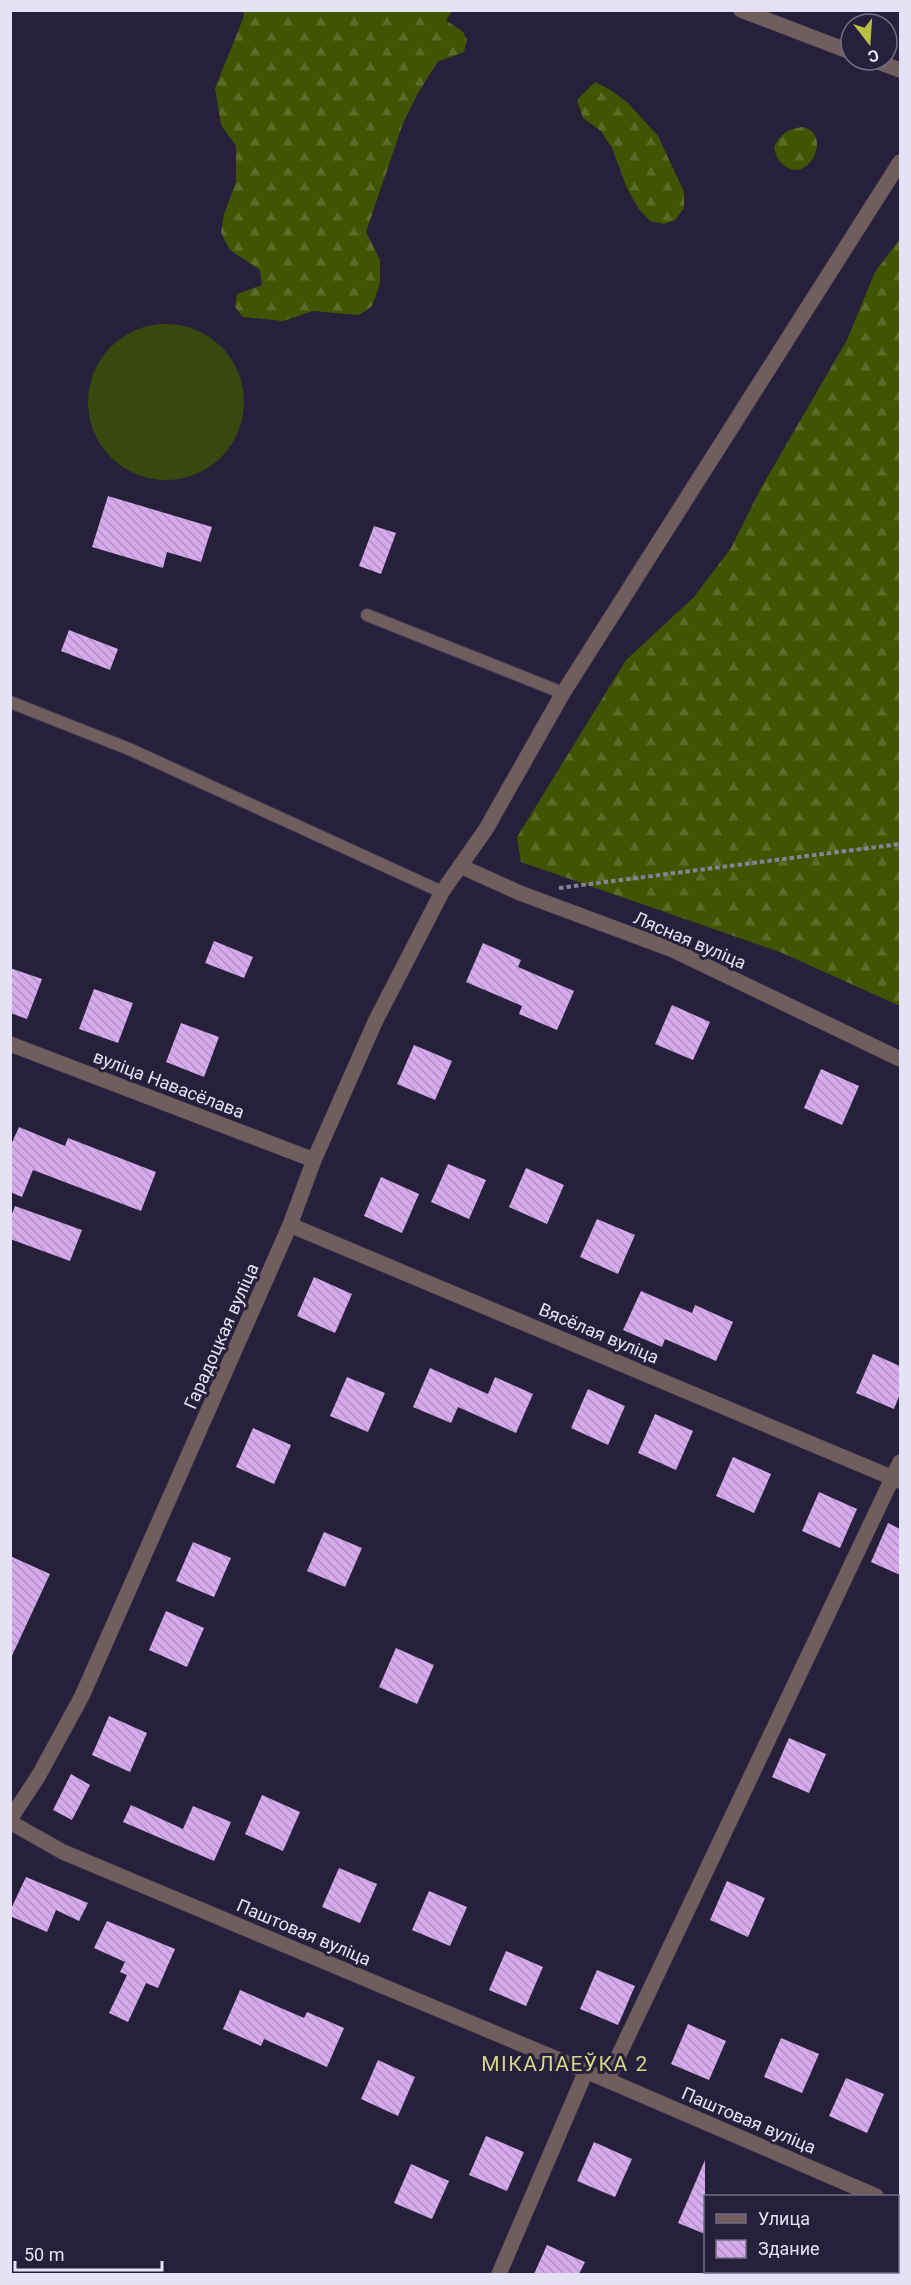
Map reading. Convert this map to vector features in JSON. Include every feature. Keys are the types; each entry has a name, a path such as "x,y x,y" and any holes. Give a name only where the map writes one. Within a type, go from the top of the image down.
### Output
{"street":[{"path":"741,10 839,47"},
{"name":"Гарадоцкая вуліца","path":"10,1820 39,1775 82,1696 291,1225 314,1160 375,1022 442,892 486,829 564,693 900,162"},
{"name":"Лясная вуліца","path":"460,866 520,894 673,950 900,1059"},
{"name":"вуліца Навасёлава","path":"10,1044 314,1160"},
{"name":"Вясёлая вуліца","path":"291,1225 897,1479"},
{"path":"607,2079 897,1479 900,1462"},
{"name":"Паштовая вуліца","path":"10,1820 63,1852 607,2079 874,2195"},
{"path":"499,2274 586,2071"}],"lane":[{"path":"367,615 564,693"},
{"path":"10,702 129,749 442,892"}],"path":[{"path":"555,889 900,844"}],"green space":[{"path":"244,11 452,11 446,20 463,32 467,40 464,52 437,62 403,123 366,232 380,260 380,283 372,306 359,315 313,311 283,321 243,317 235,307 237,294 262,285 260,270 230,250 221,233 224,214 236,182 236,146 221,125 215,88 243,19"},
{"path":"595,82 627,102 658,136 684,192 684,208 675,220 664,224 650,221 638,208 627,188 612,148 601,131 583,118 577,100"},
{"path":"802,127 811,131 816,138 817,146 810,163 795,170 781,163 774,147 785,133"},
{"path":"900,239 900,1006 780,952 521,862 517,837 626,660 694,597 731,548 761,488 847,340 875,272"},
{"path":"166,324 181,325 196,330 210,337 221,347 231,358 238,372 243,387 243,417 238,432 231,446 221,457 210,467 196,474 181,479 166,480 151,479 136,474 122,467 111,457 101,446 94,432 89,417 88,402 89,387 94,372 101,358 111,347 122,337 136,330 151,325"}],"building":[{"path":"108,496 212,527 201,562 167,552 163,568 92,547"},
{"path":"374,526 396,533 381,574 359,566"},
{"path":"69,630 118,649 110,670 61,651"},
{"path":"214,941 253,957 244,978 205,963"},
{"path":"483,943 521,960 518,967 574,991 557,1030 519,1014 522,1006 466,982"},
{"path":"10,968 42,979 27,1019 10,1013"},
{"path":"94,989 133,1003 118,1043 79,1029"},
{"path":"672,1005 710,1022 693,1060 655,1044"},
{"path":"181,1023 219,1037 204,1077 166,1062"},
{"path":"414,1045 452,1061 435,1100 397,1084"},
{"path":"821,1069 859,1086 842,1125 804,1108"},
{"path":"19,1127 65,1146 68,1138 156,1172 141,1211 33,1170 22,1197 10,1192 10,1147"},
{"path":"448,1164 486,1180 469,1219 431,1202"},
{"path":"526,1168 564,1185 547,1224 509,1207"},
{"path":"381,1177 419,1194 402,1233 364,1216"},
{"path":"15,1206 82,1230 70,1261 10,1239 10,1219"},
{"path":"597,1219 635,1235 618,1274 580,1257"},
{"path":"314,1277 352,1294 335,1333 297,1316"},
{"path":"641,1291 692,1313 695,1305 733,1322 716,1361 665,1339 662,1347 623,1330"},
{"path":"873,1354 900,1366 900,1394 894,1409 856,1393"},
{"path":"430,1368 488,1394 495,1377 533,1394 516,1433 458,1407 451,1423 413,1407"},
{"path":"347,1377 385,1393 368,1432 330,1416"},
{"path":"588,1389 625,1406 608,1445 571,1428"},
{"path":"655,1414 693,1431 676,1470 638,1453"},
{"path":"253,1428 291,1445 274,1484 236,1467"},
{"path":"733,1457 771,1474 754,1513 716,1496"},
{"path":"819,1492 857,1509 840,1548 802,1531"},
{"path":"888,1523 900,1529 900,1575 871,1562"},
{"path":"324,1532 362,1548 345,1587 307,1571"},
{"path":"193,1542 231,1558 214,1597 176,1581"},
{"path":"10,1556 50,1574 10,1660"},
{"path":"166,1611 204,1628 187,1667 149,1650"},
{"path":"396,1648 434,1665 417,1704 379,1687"},
{"path":"109,1716 147,1733 130,1772 92,1755"},
{"path":"789,1738 826,1754 809,1793 772,1777"},
{"path":"71,1774 90,1785 72,1820 53,1810"},
{"path":"262,1795 300,1812 283,1851 245,1834"},
{"path":"131,1805 183,1829 193,1806 231,1822 214,1861 123,1822"},
{"path":"339,1868 377,1884 360,1923 322,1907"},
{"path":"26,1877 88,1903 79,1921 56,1910 47,1932 10,1916 10,1911"},
{"path":"727,1881 765,1898 748,1937 710,1920"},
{"path":"429,1891 467,1907 450,1946 412,1930"},
{"path":"107,1921 175,1949 158,1988 146,1983 128,2022 109,2013 127,1975 120,1972 125,1962 94,1948"},
{"path":"506,1951 543,1967 526,2006 489,1990"},
{"path":"597,1970 635,1986 618,2025 580,2009"},
{"path":"240,1990 304,2018 307,2012 344,2028 327,2067 264,2039 261,2046 223,2029"},
{"path":"688,2024 726,2041 709,2080 671,2064"},
{"path":"781,2038 819,2054 802,2093 764,2077"},
{"path":"378,2060 415,2077 398,2116 361,2099"},
{"path":"846,2078 884,2094 867,2133 829,2116"},
{"path":"486,2136 524,2152 507,2191 469,2175"},
{"path":"594,2142 632,2159 615,2197 577,2181"},
{"path":"705,2160 704,2234 678,2223"},
{"path":"411,2164 449,2181 432,2219 394,2203"},
{"path":"547,2245 585,2262 579,2274 534,2274"}],"district":[{"name":"МІКАЛАЕЎКА 2","path":"565,2064"}]}
